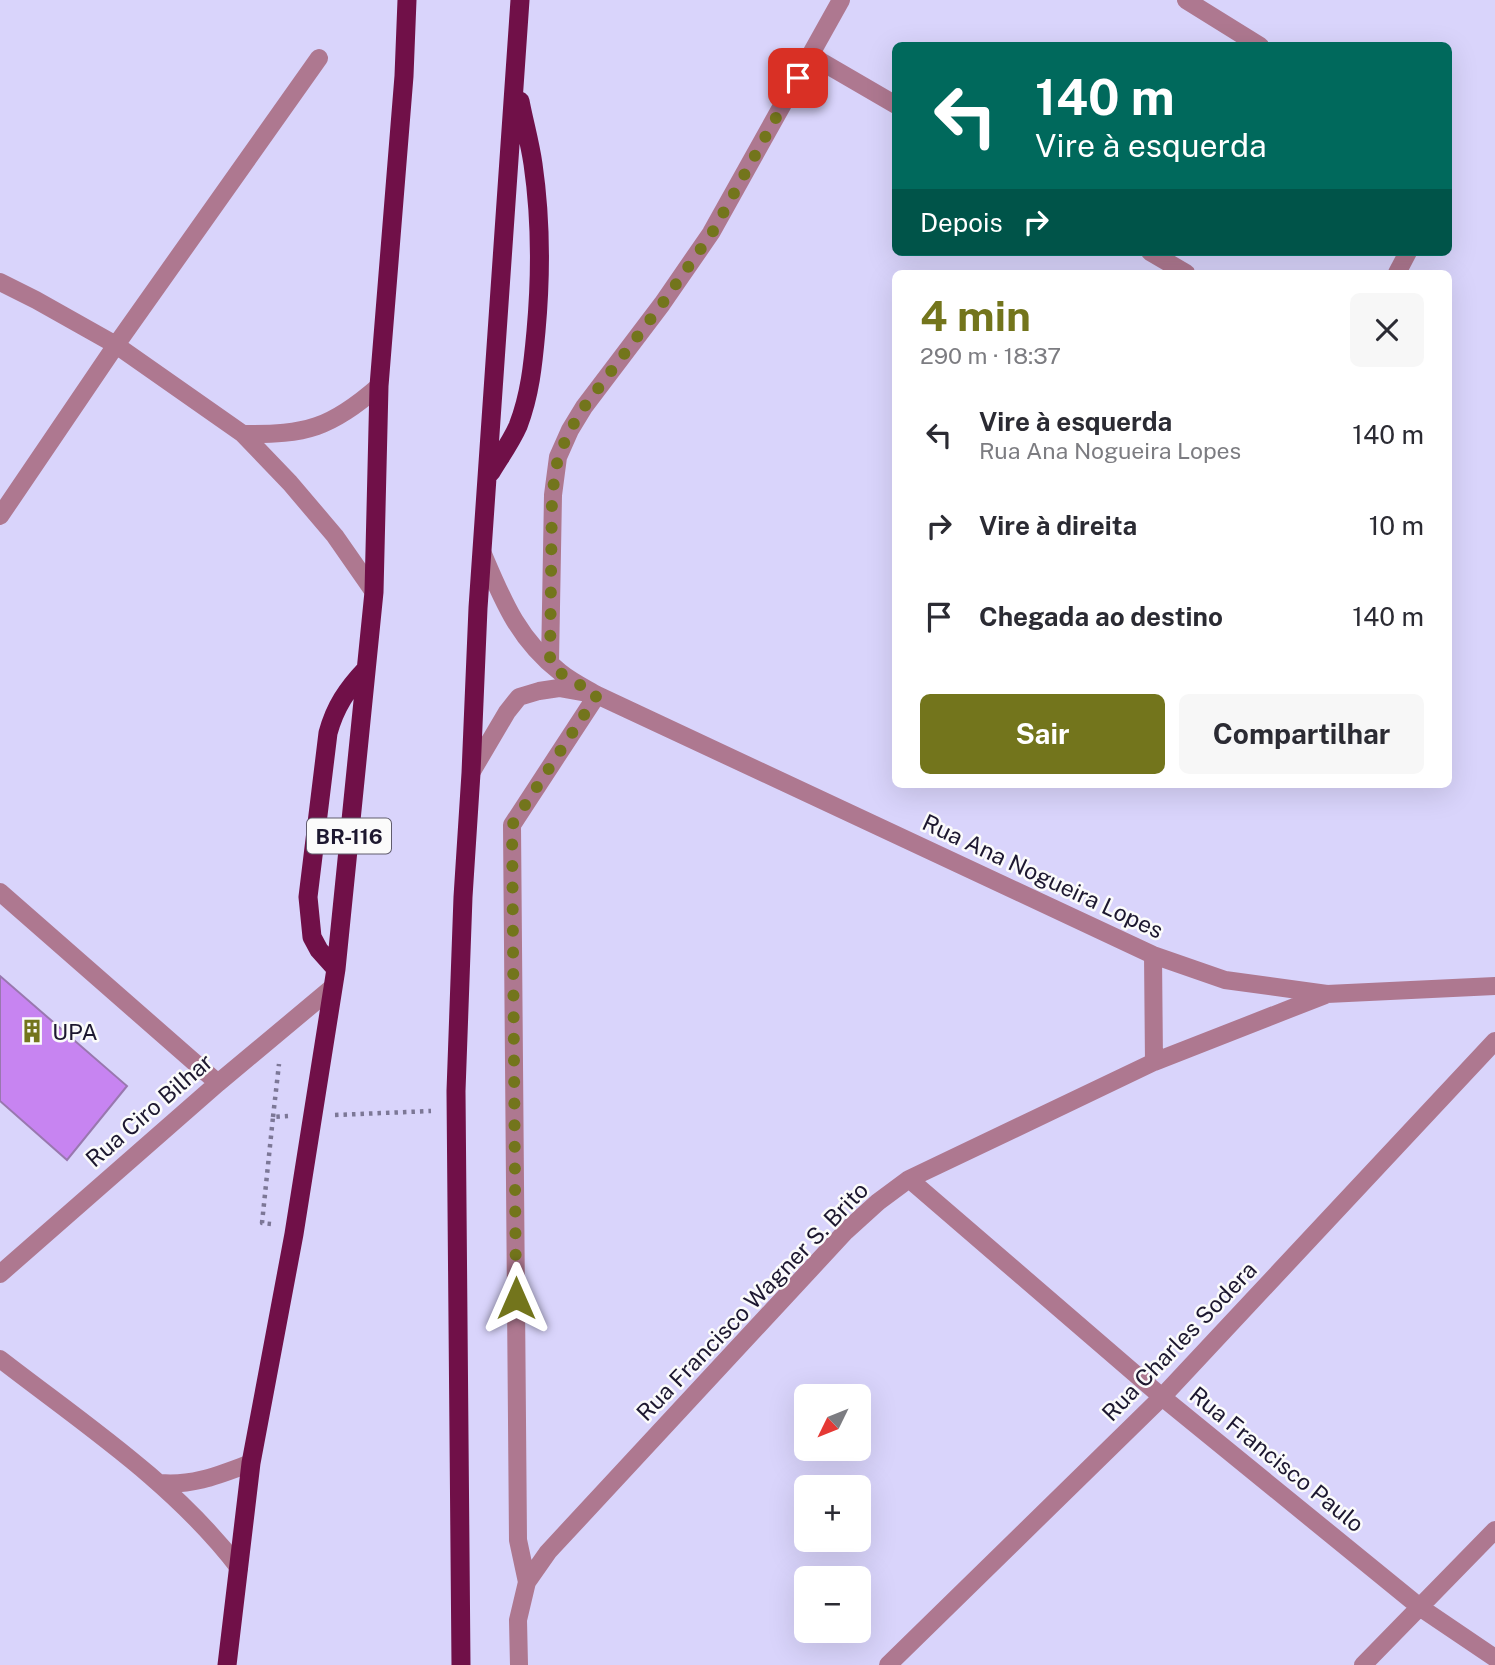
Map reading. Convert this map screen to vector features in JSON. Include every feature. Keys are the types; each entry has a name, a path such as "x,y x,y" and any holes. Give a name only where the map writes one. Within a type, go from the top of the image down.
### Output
{"highway":[{"name":"BR-116","path":"227,1665 251,1463 295,1234 335,978 374,592 379,386 404,76 407,0"},
{"path":"461,1665 456,1091 463,897 482,554 520,0"},
{"path":"489,476 517,429 527,399 538,314 540,259 537,204 533,163 515,78"},
{"path":"335,978 312,937 308,897 332,717 341,698 366,670"}],"street":[{"path":"550,663 552,495 558,457 584,407 712,233 841,0"},
{"path":"1186,0 1254,42"},
{"path":"810,55 892,103"},
{"path":"0,516 116,345 319,58"},
{"path":"1157,256 1181,270"},
{"path":"0,282 116,345 243,434 317,515 374,592"},
{"path":"243,434 281,434 317,427 351,410 379,386"},
{"name":"Rua Ana Nogueira Lopes","path":"482,554 508,612 524,637 562,674 597,695 1153,955 1225,980 1326,994 1495,986"},
{"name":"Rua Ana Nogueira Lopes","path":"471,773 507,712 519,697 559,688 597,695"},
{"path":"527,1582 518,1540 512,825 597,695"},
{"path":"0,892 218,1083"},
{"path":"1153,955 1154,1062"},
{"name":"Rua Ciro Bilhar","path":"0,1274 335,978"},
{"name":"Rua Francisco Wagner S. Brito","path":"519,1665 518,1620 527,1582 548,1552 846,1231 878,1202 909,1179 1154,1062 1326,994"},
{"name":"Rua Charles Sodera","path":"888,1665 1162,1397 1495,1041"},
{"name":"Rua Francisco Paulo","path":"909,1179 1162,1397 1421,1608 1495,1658"},
{"path":"0,1359 160,1483 199,1520 239,1569"},
{"path":"160,1483 177,1485 202,1481 251,1463"},
{"path":"1363,1665 1495,1530"}],"path":[{"path":"262,1223 278,1074"},
{"path":"327,1115 435,1111"},
{"path":"272,1117 300,1116"}],"building":[{"name":"UPA","path":"0,976 127,1086 67,1160 0,1101"}],"place":[{"name":"UPA","path":"32,1031"}],"route":[{"path":"516,1298 512,825 597,695 562,674 550,663 552,495 558,457 584,407 712,233 798,78"}]}
